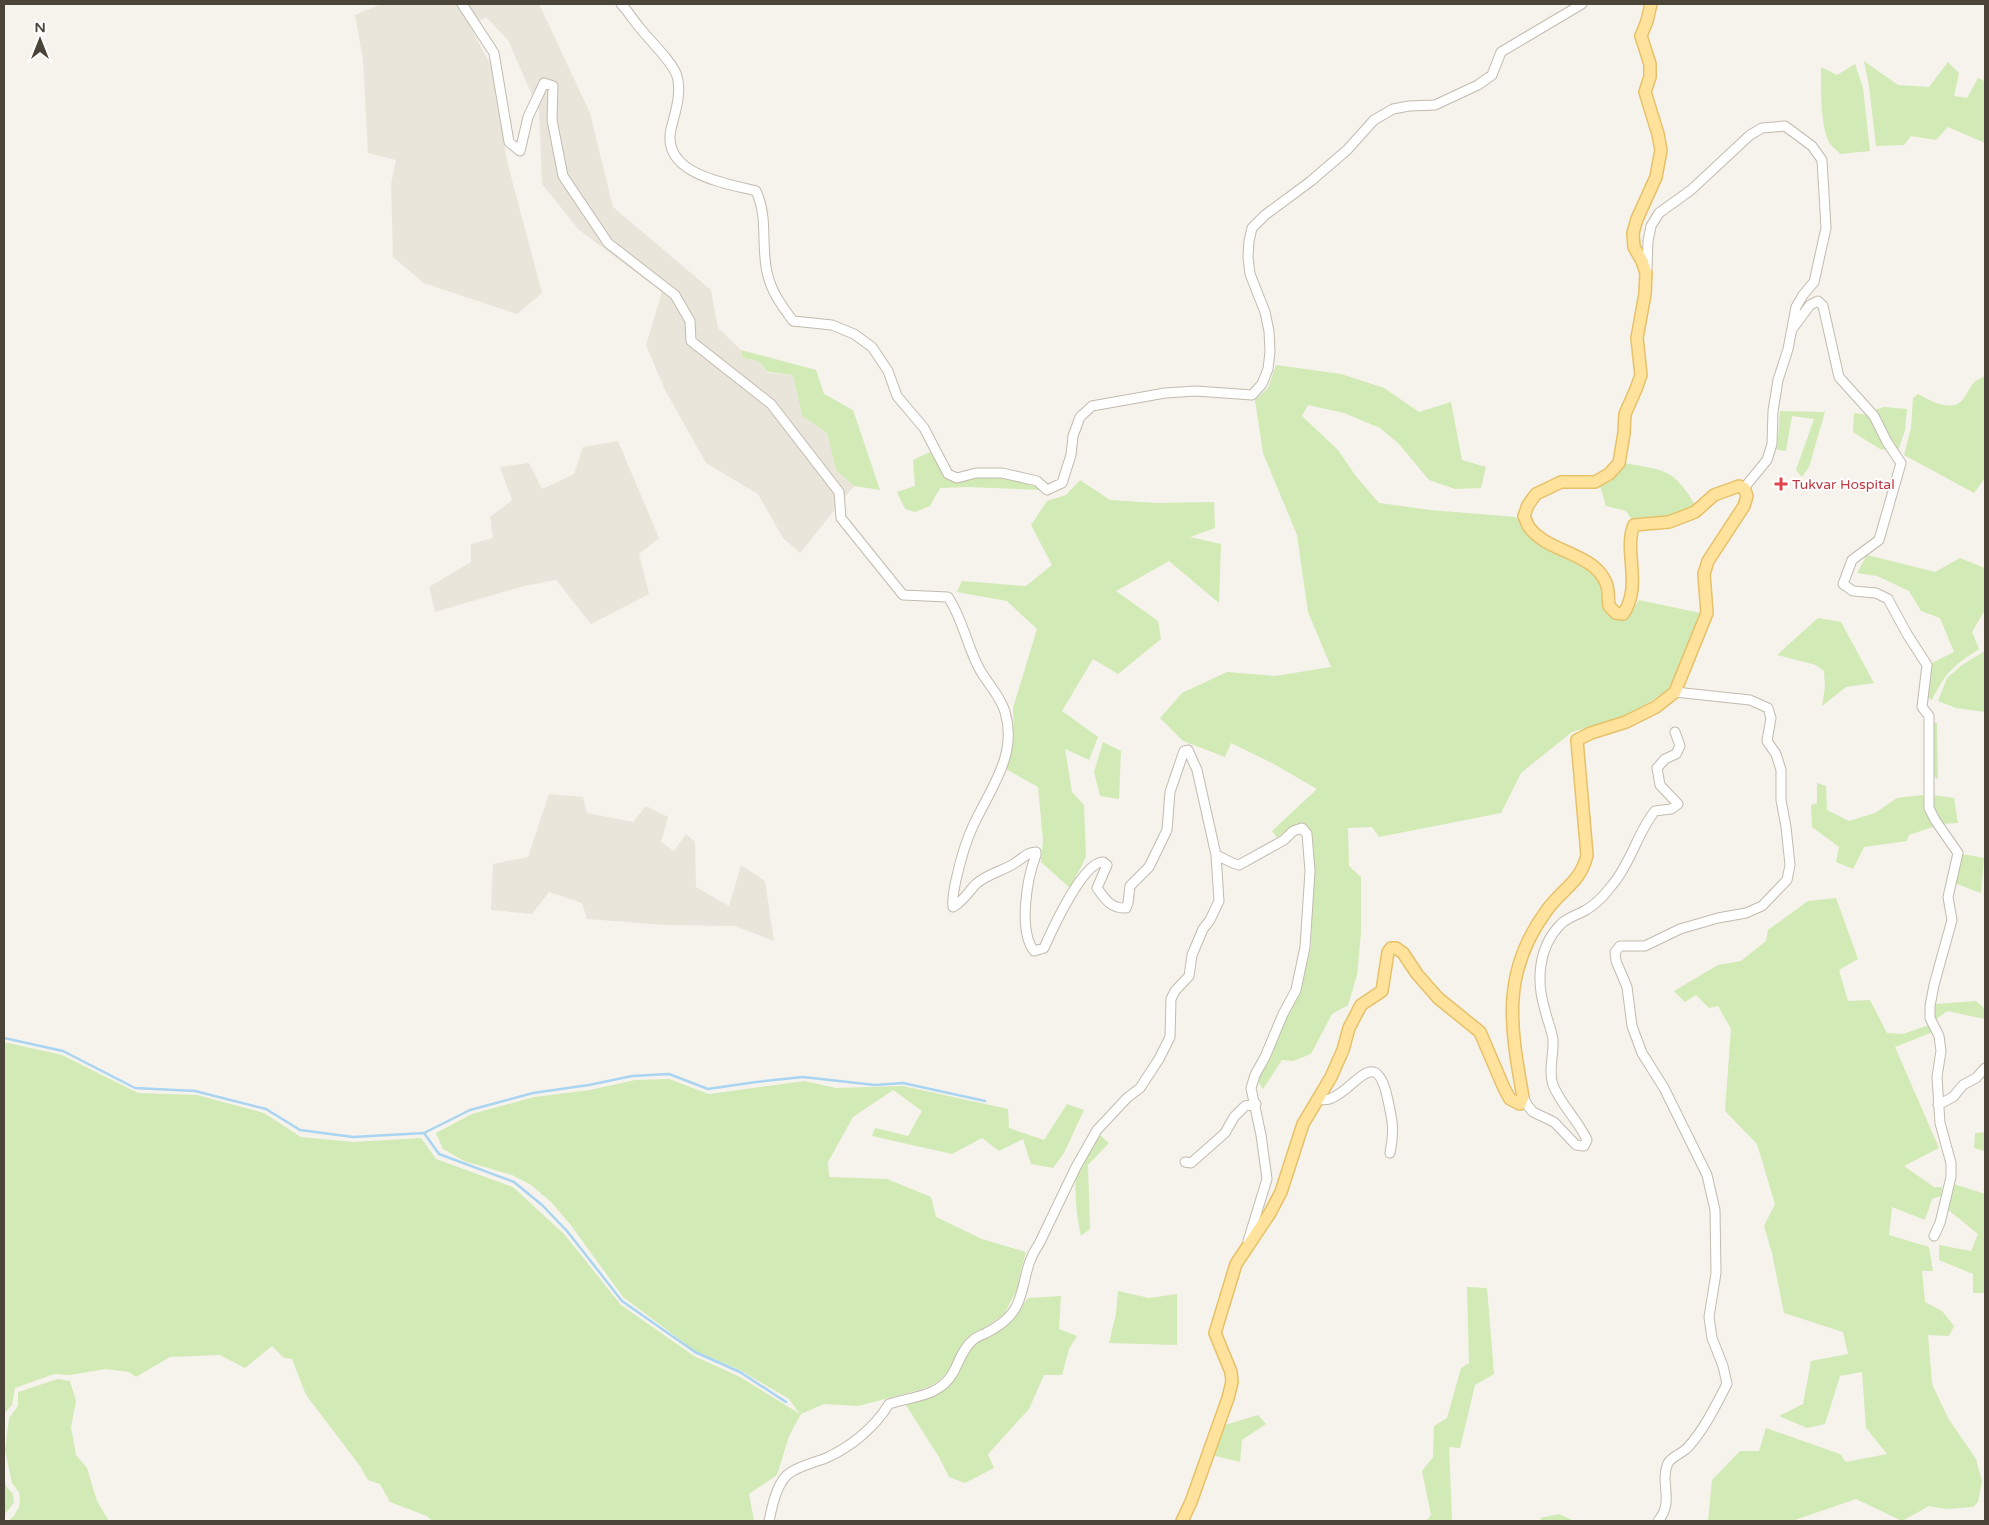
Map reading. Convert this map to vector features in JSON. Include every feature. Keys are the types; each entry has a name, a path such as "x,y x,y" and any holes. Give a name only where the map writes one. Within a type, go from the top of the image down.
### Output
{"main road":[{"path":"1182,1521 1191,1502 1232,1382 1231,1372 1215,1333 1236,1264 1270,1213 1280,1192 1303,1124 1331,1077 1343,1050 1349,1028 1361,1005 1382,991 1388,952 1391,948 1396,948 1403,953 1417,974 1438,998 1480,1032 1495,1070 1510,1099 1520,1104 1524,1097 1512,1030 1511,1011 1514,981 1526,944 1537,924 1555,898 1584,869 1587,855 1577,740 1591,732 1626,722 1656,707 1674,692 1707,613 1704,574 1708,561 1744,506 1748,496 1744,488 1739,486 1714,495 1695,512 1669,522 1634,525 1630,534 1632,589 1628,606 1623,614 1616,613 1609,606 1607,584 1600,572 1540,537 1530,528 1524,516 1528,505 1536,494 1562,482 1595,482 1609,474 1618,462 1624,434 1625,414 1641,375 1637,338 1645,294 1646,273 1634,247 1633,233 1637,219 1656,177 1661,150 1645,92 1650,77 1650,64 1641,36 1647,21 1650,4"}],"street":[{"path":"462,4 494,53 509,142 520,151 528,117 544,83 553,86 552,120 563,176 608,243 675,295 690,321 691,341 771,404 839,492 841,518 903,595 948,598 955,608 980,670 1005,710 1009,727 1009,743 1006,760 988,800 973,825 961,858 952,897 954,906 961,902 976,884 1015,864 1032,852 1036,852 1028,878 1026,900 1028,943 1034,951 1044,948 1068,898 1091,867 1098,862 1103,862 1107,866 1097,888 1110,905 1119,909 1126,908 1130,886 1149,867 1155,851 1167,830 1170,792 1184,751 1188,750 1196,770 1216,855 1219,901 1210,920 1203,929 1192,954 1188,976 1175,991 1171,1000 1170,1037 1159,1059 1140,1088 1116,1109 1097,1130 1086,1148 1039,1244 1032,1254 1017,1306 1006,1320 973,1339 965,1349 947,1381 939,1388 927,1395 889,1404 878,1420 863,1434 837,1453 787,1475 773,1503 769,1521"},
{"path":"621,4 661,52 677,76 678,97 670,132 672,152 682,165 702,176 756,191 762,204 768,276 778,301 793,321 832,325 854,334 872,347 888,371 897,396 924,428 948,474 958,478 976,474 1002,473 1038,481 1047,490 1062,483 1080,417 1092,406 1165,393 1196,391 1252,395 1262,384 1268,369 1270,352 1269,331 1265,312 1250,274 1248,257 1252,228 1265,215 1311,181 1347,150 1374,120 1393,109 1435,105 1478,85 1492,75 1501,52 1582,4"},
{"path":"1646,273 1651,226 1660,213 1691,190 1750,135 1762,128 1786,126 1812,146 1822,160 1826,207 1825,235 1814,282 1796,307 1793,328 1778,380 1773,411 1772,444 1767,460 1744,488"},
{"path":"1793,328 1810,305 1818,301 1823,306 1839,378 1874,416 1887,442 1901,463 1879,540 1852,560 1843,584 1853,591 1876,593 1888,600 1927,665 1922,707 1930,716 1930,808 1935,820 1958,853 1948,897 1952,920 1930,1006 1930,1018 1939,1036 1941,1051 1938,1077 1938,1105 1941,1131 1951,1163 1951,1178 1940,1222 1934,1236"},
{"path":"1658,1521 1666,1510 1666,1470 1669,1461 1688,1448 1704,1426 1728,1384 1712,1338 1708,1317 1716,1273 1715,1210 1707,1175 1664,1088 1642,1053 1632,1026 1627,987 1616,961 1615,952 1620,946 1645,946 1680,929 1718,918 1746,913 1762,906 1787,880 1790,865 1781,800 1782,770 1776,754 1767,742 1771,718 1768,708 1750,700 1674,692"},
{"path":"1524,1097 1533,1112 1554,1122 1576,1145 1584,1146 1587,1140 1582,1130 1570,1115 1552,1084 1553,1040 1540,995 1540,963 1545,949 1560,924 1601,900 1620,876 1655,811 1671,809 1678,804 1660,785 1657,768 1665,759 1676,754 1680,746 1675,732"},
{"path":"1216,855 1239,865 1284,840 1293,831 1302,828 1307,834 1310,871 1305,947 1296,990 1255,1075 1251,1088 1256,1104 1267,1179 1246,1249"},
{"path":"1938,1105 1953,1097 1963,1085 1976,1078 1985,1068"},
{"path":"1317,1099 1332,1098 1362,1074 1369,1072 1377,1073 1382,1079 1386,1093 1394,1135 1390,1153"},
{"path":"1186,1162 1191,1163 1225,1133 1234,1117 1245,1106 1256,1104"}],"shaded area":[{"path":"381,4 539,4 590,113 613,207 711,290 718,328 741,350 742,358 758,361 768,373 793,375 802,416 827,433 836,470 854,486 800,553 783,538 758,494 706,463 665,390 646,345 662,292 579,230 542,184 539,111 508,40 486,17 470,26 490,64 508,165 542,293 517,314 424,283 393,257 391,184 396,160 368,153 363,60 355,15"},
{"path":"618,441 659,538 639,554 649,594 591,624 556,580 524,586 435,612 429,587 471,562 471,544 493,538 490,517 512,500 500,467 529,463 542,489 574,474 583,447"},
{"path":"549,794 583,797 587,813 633,822 646,806 668,817 661,842 674,851 686,834 695,842 696,887 729,906 741,865 765,881 774,941 735,926 666,925 587,919 582,903 549,892 532,914 491,910 493,864 528,857"}],"green space":[{"path":"1864,61 1898,85 1929,87 1948,62 1959,73 1954,96 1967,98 1978,78 1985,81 1985,143 1948,127 1936,140 1911,136 1904,145 1876,146"},
{"path":"1855,64 1863,88 1870,151 1840,154 1829,142 1824,125 1821,67 1837,75"},
{"path":"741,350 816,370 824,394 853,410 880,490 854,486 836,470 827,433 802,416 793,375 768,372 758,361 742,358"},
{"path":"1276,365 1341,374 1384,388 1419,412 1451,402 1462,460 1486,467 1481,488 1455,489 1429,480 1399,444 1380,428 1344,413 1308,405 1302,416 1338,450 1355,475 1379,503 1430,510 1516,517 1527,529 1589,568 1599,578 1619,615 1632,611 1639,600 1700,613 1693,638 1678,672 1667,690 1631,715 1572,732 1521,773 1501,813 1379,837 1372,827 1348,828 1349,866 1361,877 1361,933 1357,975 1348,1005 1332,1014 1311,1054 1293,1061 1282,1060 1263,1089 1257,1080 1270,1058 1286,1018 1301,992 1311,946 1314,852 1311,831 1302,823 1290,827 1277,838 1272,831 1317,789 1272,763 1231,743 1225,757 1183,741 1160,718 1182,693 1227,672 1275,676 1331,667 1308,612 1297,535 1263,453 1255,400 1268,388"},
{"path":"1985,376 1985,478 1974,493 1904,455 1911,428 1913,398 1918,394 1942,405 1954,405 1964,398 1974,383"},
{"path":"1884,407 1907,409 1905,430 1897,454 1875,410"},
{"path":"1780,411 1825,412 1809,467 1802,477 1796,470 1814,419 1792,416 1786,451 1777,450"},
{"path":"1854,413 1869,415 1888,450 1880,449 1853,432"},
{"path":"930,452 944,476 961,482 979,477 1006,476 1029,483 1041,490 967,487 940,488 930,506 915,512 905,509 897,492 915,486 913,460"},
{"path":"1625,463 1667,473 1681,484 1696,506 1671,517 1634,523 1626,511 1606,506 1600,486 1611,481"},
{"path":"1080,480 1110,500 1156,503 1214,502 1215,528 1190,537 1221,544 1219,603 1169,561 1116,591 1158,621 1161,639 1118,674 1093,659 1062,711 1098,737 1089,760 1065,749 1072,792 1084,805 1086,857 1070,888 1041,862 1043,840 1038,787 1006,769 1014,737 1013,708 1037,629 1007,601 957,592 962,581 1026,586 1052,565 1031,525 1047,501 1066,495"},
{"path":"1867,555 1935,572 1960,558 1985,568 1985,610 1972,632 1979,649 1951,670 1932,700 1925,696 1932,663 1954,652 1940,618 1921,611 1909,591 1877,576 1857,573"},
{"path":"1818,618 1841,622 1874,683 1846,687 1822,706 1825,687 1824,671 1816,665 1777,655"},
{"path":"1985,651 1985,712 1956,708 1938,701 1947,678 1962,665"},
{"path":"1931,723 1937,723 1938,780 1933,775"},
{"path":"1103,742 1121,751 1119,799 1100,796 1094,772"},
{"path":"1817,783 1826,786 1827,810 1849,821 1875,813 1897,798 1923,795 1926,810 1933,827 1909,835 1907,841 1864,847 1853,869 1836,862 1839,847 1812,827 1811,805 1817,803"},
{"path":"1932,795 1954,798 1958,823 1940,824 1932,808"},
{"path":"1962,854 1984,858 1981,893 1954,883"},
{"path":"1836,898 1858,959 1839,970 1848,1001 1870,1000 1887,1033 1903,1034 1929,1025 1933,1032 1895,1047 1939,1148 1904,1166 1934,1187 1942,1187 1941,1196 1932,1199 1925,1220 1892,1207 1889,1235 1929,1247 1933,1271 1922,1271 1925,1302 1942,1311 1954,1326 1949,1336 1928,1335 1932,1384 1948,1418 1976,1459 1982,1481 1978,1502 1973,1507 1946,1509 1929,1506 1902,1521 1856,1499 1792,1521 1708,1521 1712,1480 1740,1451 1759,1451 1766,1428 1840,1454 1846,1462 1887,1454 1866,1428 1862,1372 1840,1376 1825,1424 1807,1428 1779,1416 1803,1404 1811,1361 1848,1354 1843,1332 1784,1313 1772,1253 1764,1226 1775,1204 1757,1144 1725,1111 1731,1029 1718,1006 1709,1008 1696,995 1685,1002 1674,991 1718,965 1741,961 1766,941 1768,930 1808,901"},
{"path":"1976,1001 1985,1009 1985,1019 1947,1011 1935,1020 1933,1012 1936,1004"},
{"path":"4,1042 62,1055 138,1093 197,1095 264,1113 301,1137 354,1142 421,1138 436,1159 513,1187 565,1235 621,1305 694,1356 740,1377 800,1414 789,1399 740,1370 695,1351 623,1297 570,1224 551,1202 531,1185 512,1175 464,1161 443,1149 436,1133 472,1114 534,1097 590,1090 635,1080 669,1079 709,1094 804,1081 836,1088 903,1086 1008,1109 1009,1128 1044,1140 1067,1104 1084,1110 1064,1153 1053,1168 1031,1164 1023,1139 999,1151 982,1138 952,1154 872,1136 875,1128 908,1136 922,1111 893,1090 853,1117 828,1162 829,1177 887,1179 931,1197 936,1217 982,1239 1026,1252 1018,1288 1004,1314 962,1344 948,1371 939,1381 912,1392 858,1406 824,1404 801,1414 789,1436 777,1475 749,1494 754,1521 432,1521 427,1516 390,1502 380,1484 368,1480 360,1466 306,1395 292,1359 284,1358 272,1346 245,1368 220,1355 170,1357 136,1377 129,1372 106,1369 69,1375 54,1374 15,1388 12,1405 5,1413 4,1419"},
{"path":"1985,1132 1985,1151 1974,1148 1975,1133"},
{"path":"1100,1135 1109,1143 1088,1165 1090,1229 1081,1236 1076,1200 1077,1172 1083,1157"},
{"path":"1954,1184 1985,1194 1985,1293 1973,1293 1973,1274 1939,1260 1939,1245 1971,1251 1978,1234 1947,1209"},
{"path":"1467,1287 1487,1288 1494,1374 1475,1385 1460,1448 1449,1447 1452,1521 1426,1521 1431,1515 1422,1471 1433,1457 1434,1426 1447,1418 1461,1368 1469,1363"},
{"path":"1118,1291 1149,1298 1177,1294 1177,1345 1109,1343 1116,1314"},
{"path":"1061,1296 1059,1329 1077,1336 1069,1349 1062,1375 1044,1375 1029,1409 988,1454 994,1468 965,1483 949,1477 939,1457 904,1402 929,1397 974,1343 990,1337 1008,1324 1028,1298"},
{"path":"58,1379 70,1381 76,1401 71,1427 76,1455 87,1468 97,1501 109,1521 8,1521 14,1516 19,1507 20,1499 19,1492 12,1483 5,1450 9,1418 18,1406 18,1392"},
{"path":"1258,1415 1266,1424 1242,1440 1240,1462 1212,1455 1217,1438 1225,1425"},
{"path":"4,1476 6,1486 13,1494 14,1503 4,1515"},
{"path":"1559,1514 1574,1521 1542,1521 1540,1518"}],"waterway":[{"path":"4,1038 63,1051 135,1088 195,1091 266,1109 300,1130 353,1137 424,1133 470,1110 533,1093 589,1085 632,1076 669,1074 708,1089 803,1077 875,1085 903,1083 985,1101"},
{"path":"424,1133 439,1154 514,1182 542,1205 567,1231 622,1301 695,1352 740,1372 786,1402"}],"place":[{"name":"Tukvar Hospital","path":"1781,484"}]}
